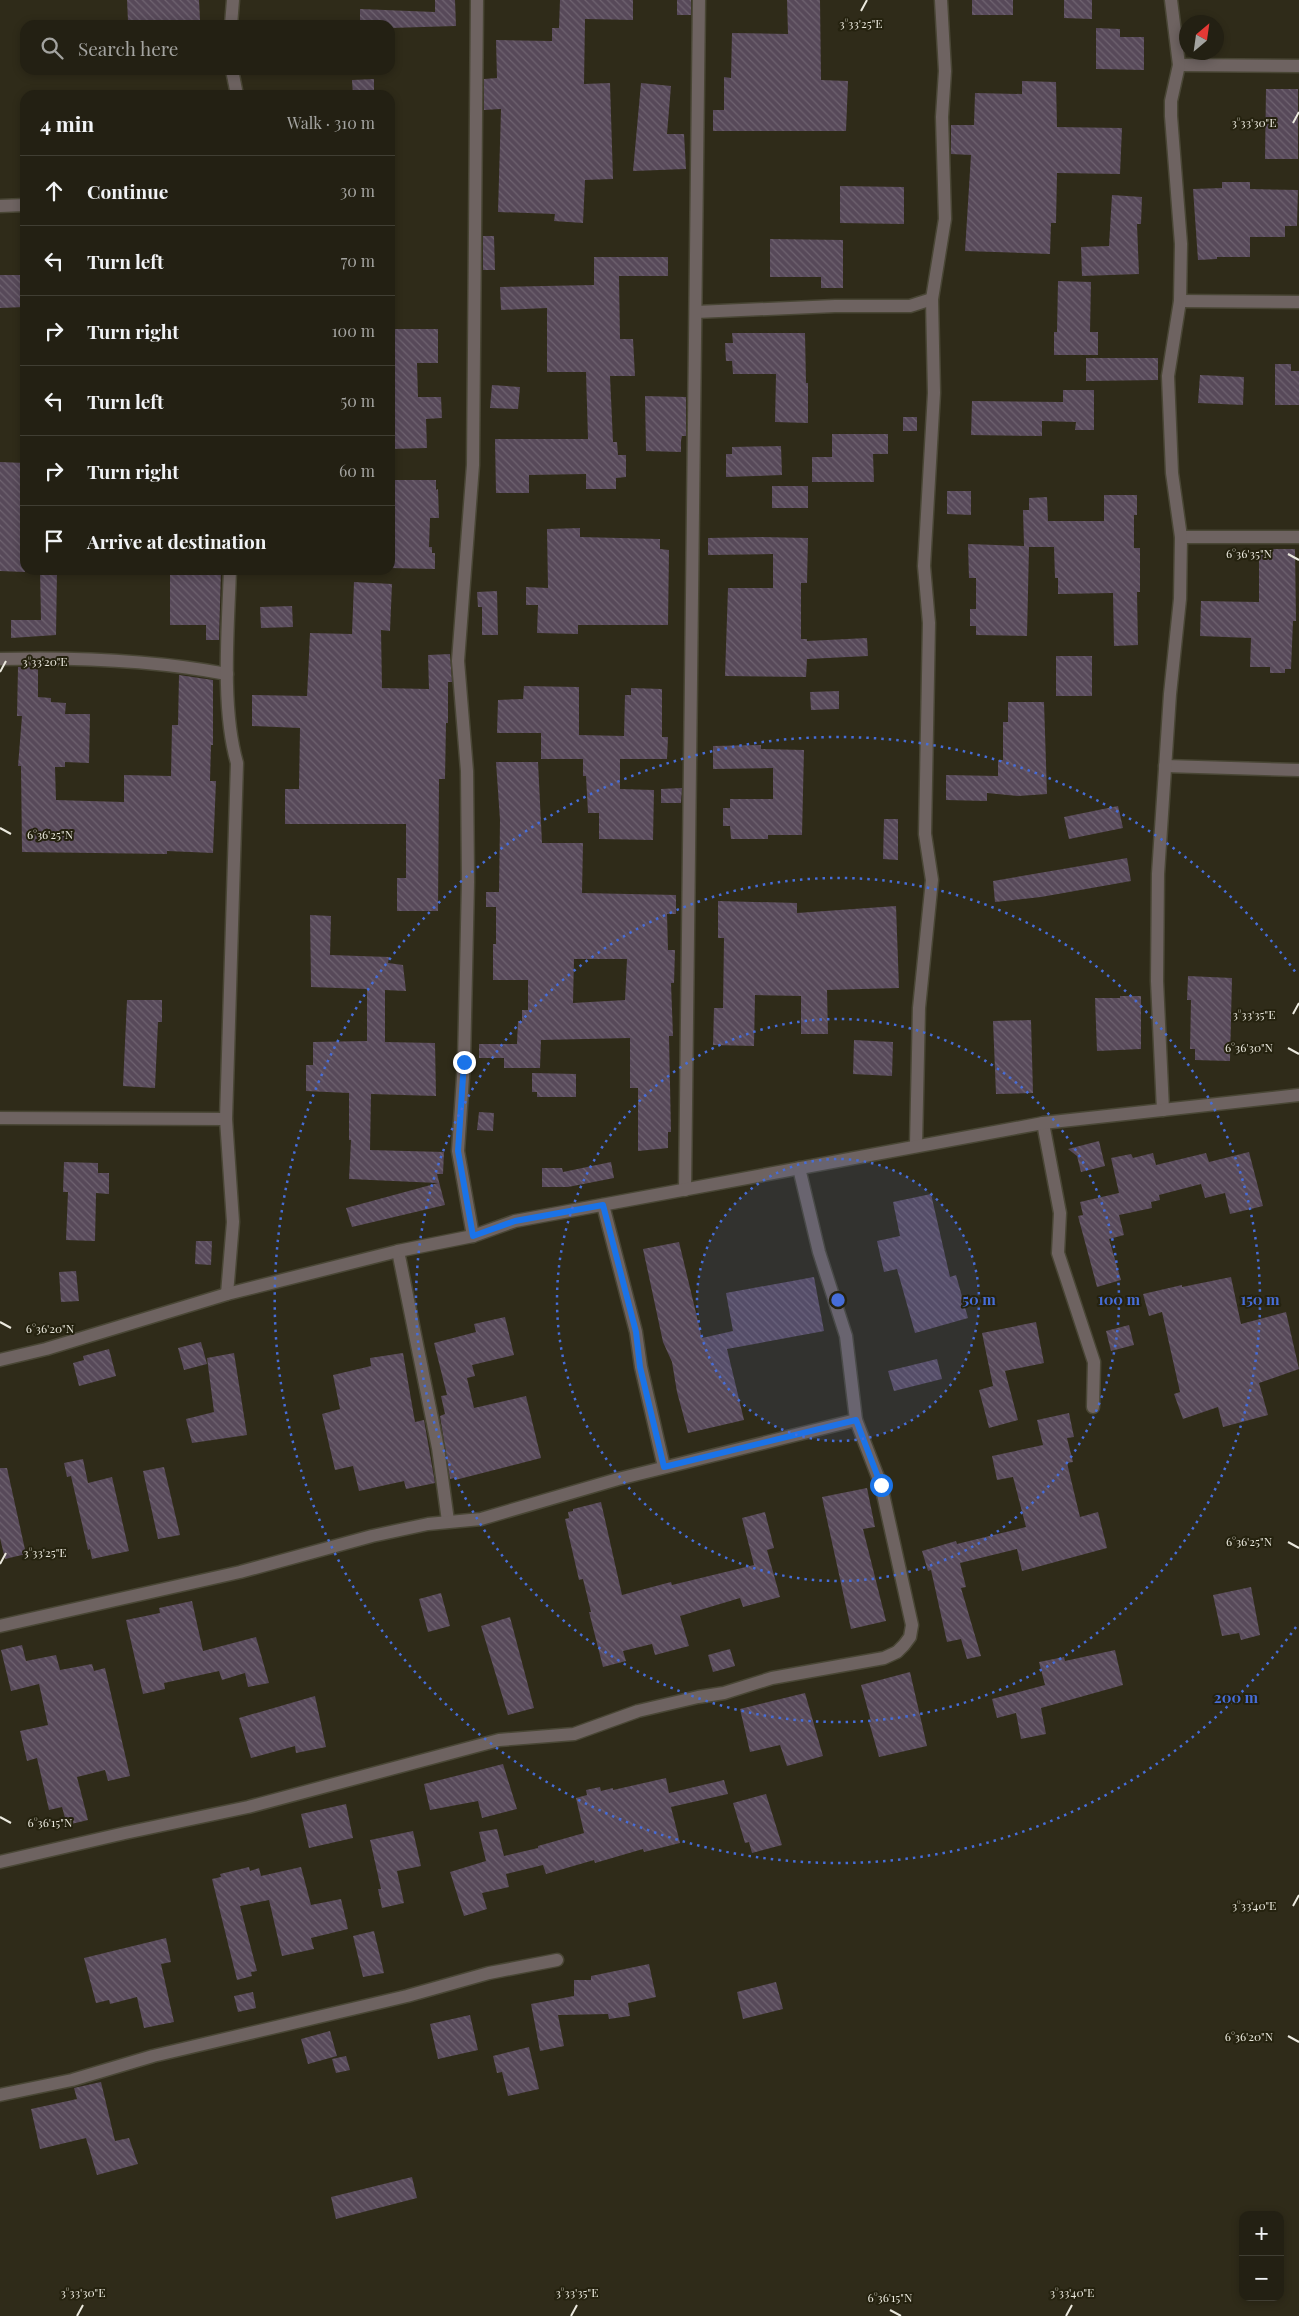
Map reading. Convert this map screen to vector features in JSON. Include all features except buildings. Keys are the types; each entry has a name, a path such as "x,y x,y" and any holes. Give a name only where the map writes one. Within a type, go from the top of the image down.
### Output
{"street":[{"path":"231,20 233,0"},
{"path":"473,1236 458,1151 464,1053 468,882 466,770 458,661 473,466 477,0"},
{"path":"685,1190 700,0"},
{"path":"916,1145 919,1008 932,880 925,834 930,623 924,566 934,393 932,299 945,219 942,117 945,71 941,0"},
{"path":"1163,1110 1157,981 1158,874 1164,766 1180,599 1182,537 1172,473 1168,376 1180,301 1181,244 1171,116 1171,102 1179,65 1171,0"},
{"path":"1179,65 1299,66"},
{"path":"233,75 236,90"},
{"path":"0,206 20,205"},
{"path":"696,312 835,306 910,306 932,299"},
{"path":"1180,301 1299,302"},
{"path":"910,306 933,324"},
{"path":"1182,537 1299,537"},
{"path":"227,1294 232,1222 226,1119 237,764 233,749 227,674 230,575"},
{"path":"0,658 122,661 185,666 227,674"},
{"path":"1164,766 1299,770"},
{"path":"0,1360 46,1349 227,1294 398,1251 473,1236 515,1221 916,1145 1043,1123 1299,1095"},
{"path":"0,1118 226,1119"},
{"path":"1043,1123 1060,1213 1058,1253 1094,1362 1093,1407"},
{"path":"0,1862 248,1807 499,1740 574,1734 638,1711 724,1693 772,1678 871,1662 896,1652 910,1636 912,1625 881,1485 856,1420 846,1336 818,1252 799,1168"},
{"path":"603,1205 636,1332 640,1367 664,1467"},
{"path":"398,1251 438,1448 448,1521"},
{"path":"0,1626 240,1572 372,1536 448,1521 481,1519 664,1467 856,1420"},
{"path":"0,2095 72,2080 153,2056 407,1996 489,1974 557,1960"}],"route":[{"path":"464,1062 458,1151 473,1236 515,1221 603,1205 636,1332 640,1367 664,1467 856,1420 881,1485"}]}
